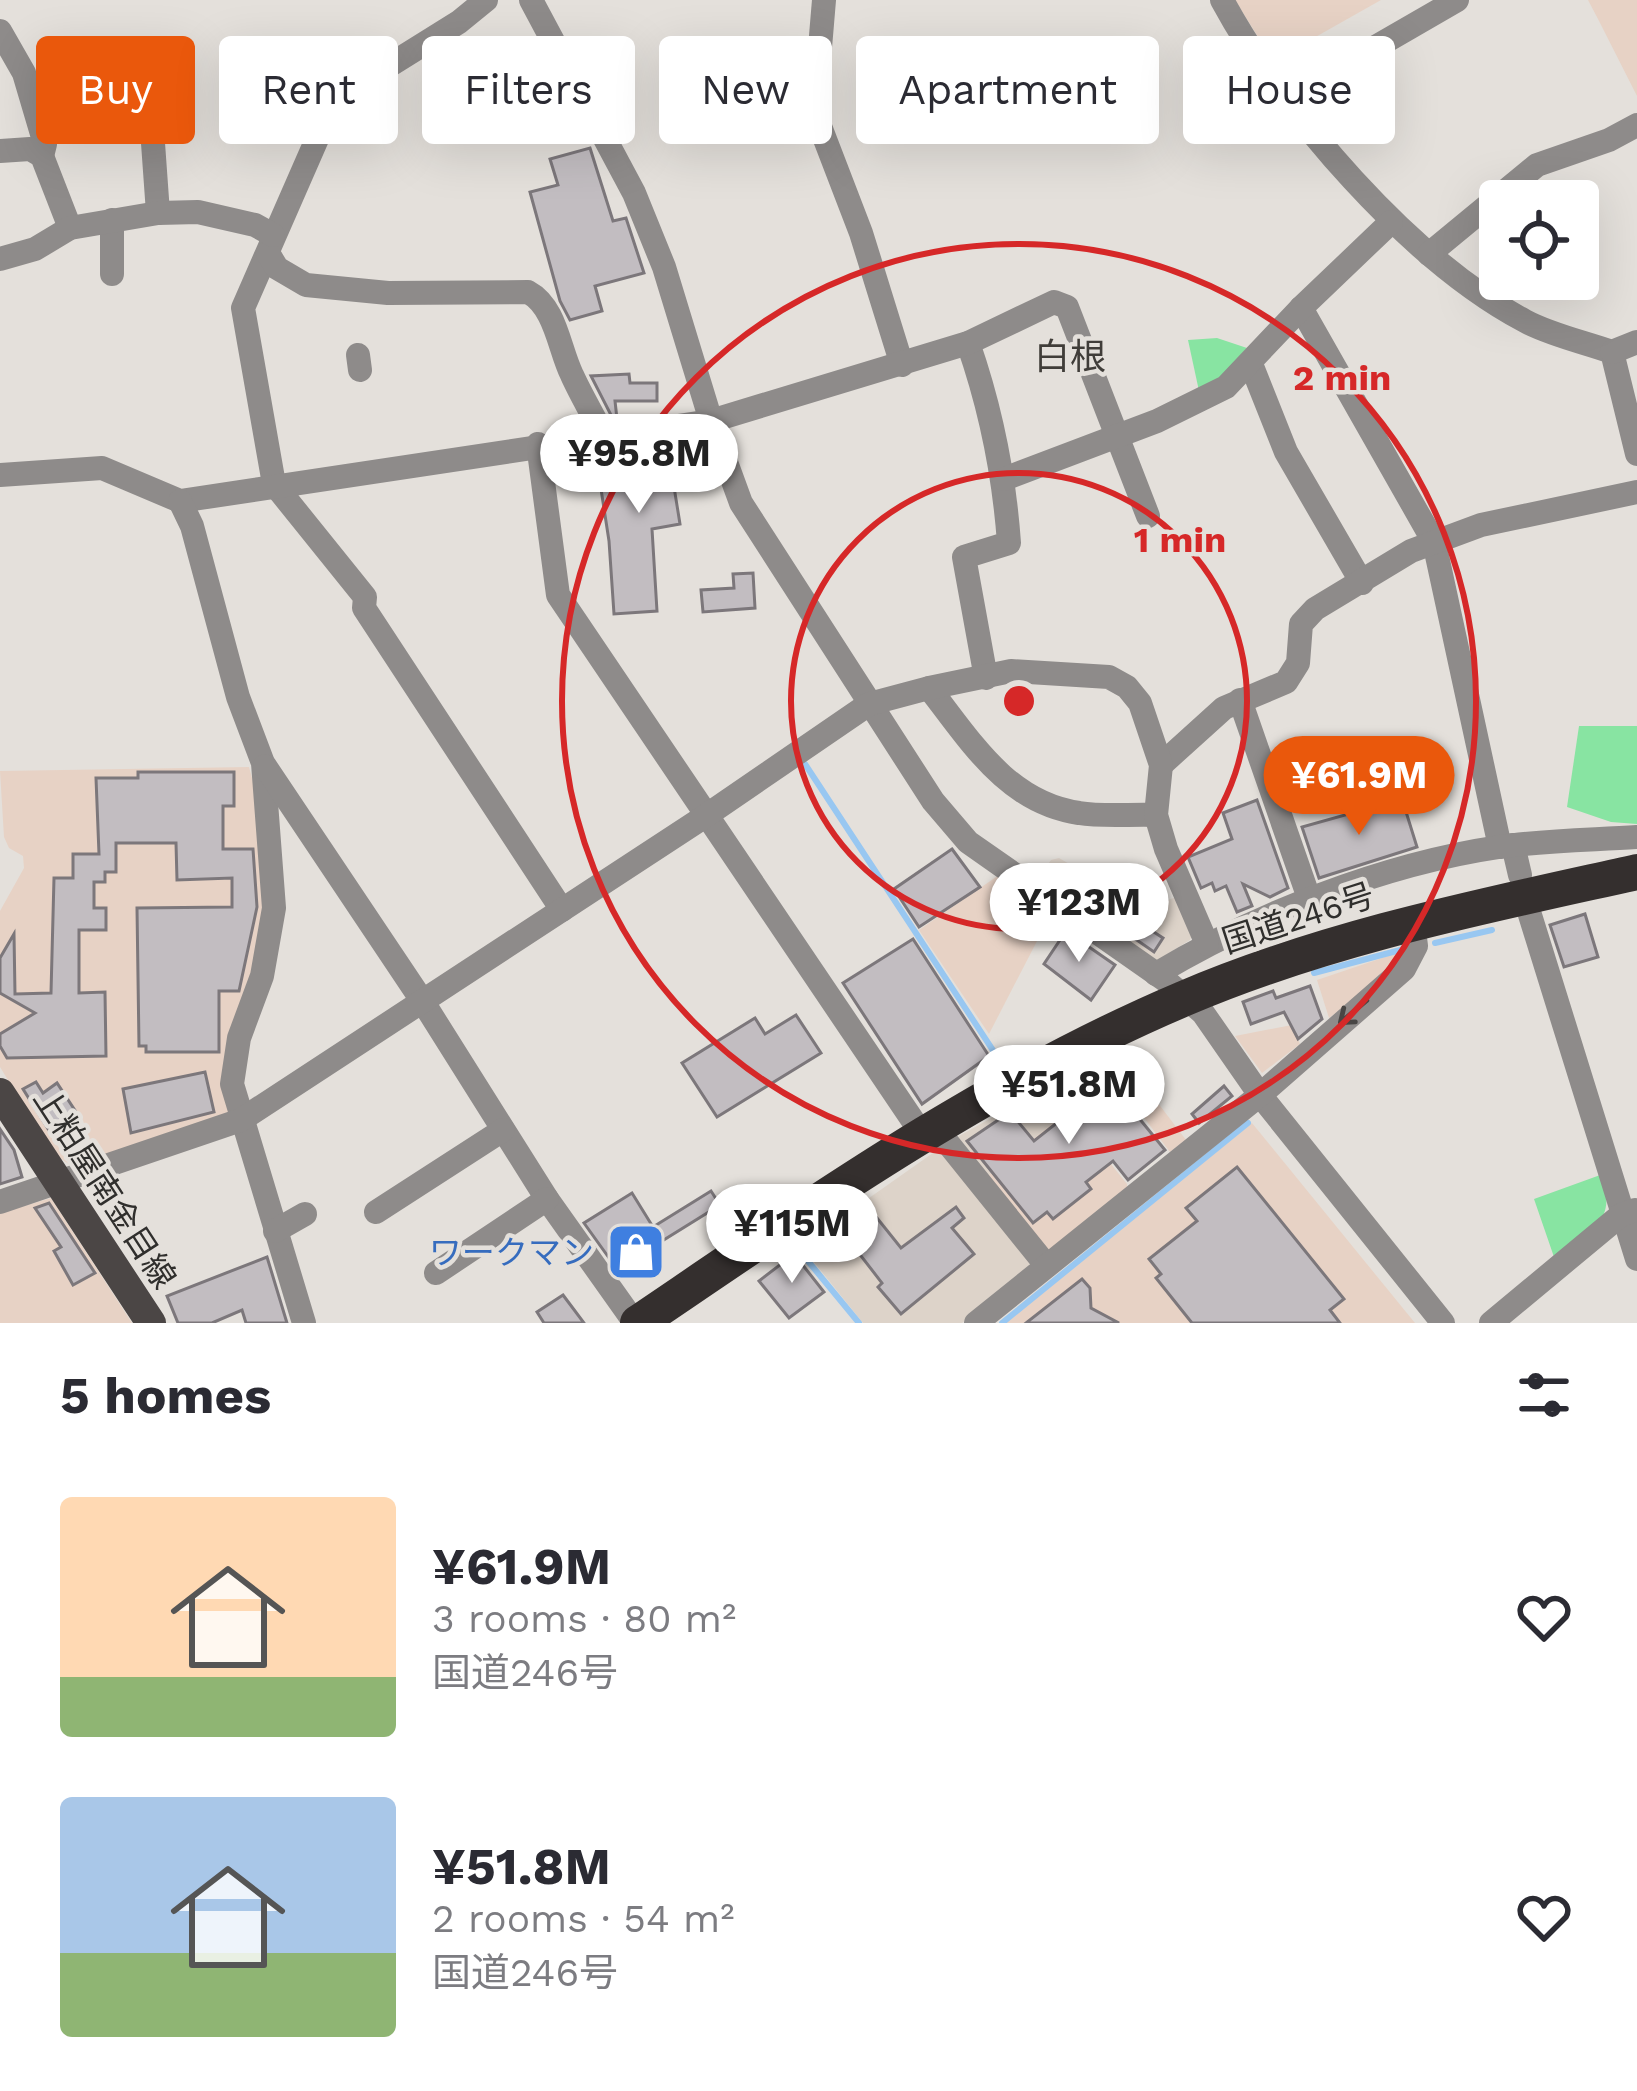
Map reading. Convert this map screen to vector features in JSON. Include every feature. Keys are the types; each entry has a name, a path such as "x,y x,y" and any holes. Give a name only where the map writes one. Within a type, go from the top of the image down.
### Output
{"highway":[{"name":"国道246号","path":"637,1323 988,1094 1187,997 1414,922 1637,872"}],"main road":[{"name":"上粕屋南金目線","path":"0,1093 151,1323"}],"street":[{"path":"486,0 334,100 243,308 274,484 364,597 364,608 562,910"},
{"path":"531,0 634,193 664,267 741,503 933,801 968,842 1156,974 1203,1013 1260,1095 1443,1323"},
{"path":"824,0 818,121 861,233 902,365"},
{"path":"1222,0 1241,36"},
{"path":"1395,36 1457,0"},
{"path":"0,31 24,73 45,144 42,156 70,228"},
{"path":"1429,254 1537,165 1637,125"},
{"path":"153,144 158,213"},
{"path":"1325,144 1391,222 1526,322 1612,352 1637,342"},
{"path":"0,151 30,149 42,156"},
{"path":"0,259 35,249 70,228 158,213 197,212 255,225 270,244 277,268 306,285 388,293 528,292 547,310 570,373 603,435"},
{"path":"112,220 112,274"},
{"path":"1004,478 1157,421 1226,387 1391,222"},
{"path":"0,475 102,468 180,501 711,421 968,343 1054,302 1067,307 1148,516"},
{"path":"1300,308 1434,542 1506,846 1520,875"},
{"path":"968,343 988,400 1004,478 1009,543 964,557 986,678"},
{"path":"1612,352 1637,454"},
{"path":"1251,364 1286,452 1362,583"},
{"path":"538,444 558,595 928,1130 1046,1265"},
{"path":"1161,765 1224,708 1286,682 1298,663 1300,624 1315,609 1412,551 1481,525 1637,492"},
{"path":"180,501 192,526 238,697 262,763 548,1199 637,1323"},
{"path":"0,1202 241,1120 869,704 929,688 1011,671 1109,677 1127,687 1140,703 1161,765 1156,814 1166,850 1207,944"},
{"path":"929,688 997,773 1034,800 1078,813 1156,814"},
{"path":"1240,700 1310,902"},
{"path":"262,763 274,908 262,976 239,1038 232,1084 304,1323"},
{"path":"1156,974 1207,944 1386,874 1506,846 1637,837"},
{"path":"1530,915 1629,1212 1637,1259"},
{"path":"976,1323 1260,1095 1410,962 1416,940 1414,922"},
{"path":"376,1211 503,1130"},
{"path":"436,1273 548,1199"},
{"path":"1491,1323 1629,1212"},
{"path":"274,1232 305,1214"}],"shaded area":[{"path":"1235,0 1381,0 1317,36 1257,36"},
{"path":"1588,0 1637,0 1637,96 1598,19"},
{"path":"249,767 257,796 265,928 232,1112 80,1167 70,1165 52,1152 0,1067 0,911 24,868 23,856 9,848 4,837 0,771"},
{"path":"1059,858 1119,893 1154,905 1179,896 1193,931 1190,940 1156,961 1037,881 1051,860"},
{"path":"999,875 1051,914 989,1034 919,930"},
{"path":"1406,950 1396,969 1329,1018 1317,980"},
{"path":"1292,1025 1300,1044 1262,1073 1235,1036"},
{"path":"1052,1084 1068,1111 984,1179 952,1140"},
{"path":"1158,1103 1186,1140 1170,1152 1142,1115"},
{"path":"1068,1111 1127,1189 1052,1251 1041,1248 984,1179"},
{"path":"1252,1123 1415,1323 1004,1323"},
{"path":"940,1148 1030,1262 1028,1270 962,1323 863,1323 801,1246"},
{"path":"51,1198 132,1323 0,1323 0,1213"}],"green space":[{"path":"1217,338 1247,348 1219,379 1199,391 1188,340"},
{"path":"1579,726 1637,726 1637,824 1611,822 1567,807"},
{"path":"1603,1174 1606,1205 1598,1224 1554,1257 1534,1199"}],"building":[{"path":"590,148 613,221 626,218 644,273 595,286 602,311 570,320 560,301 530,192 558,185 550,159"},
{"path":"629,374 630,383 657,383 657,401 615,401 617,419 613,419 591,376"},
{"path":"700,439 707,458 670,462 680,524 652,529 657,611 614,614 609,541 601,489 596,490 596,466 605,466 604,454"},
{"path":"753,573 755,608 703,612 701,590 734,588 733,574"},
{"path":"138,772 234,772 234,806 223,806 223,849 253,849 257,907 239,991 219,991 219,1052 146,1052 146,1046 139,1046 137,908 232,907 232,878 177,880 176,843 116,843 116,872 105,872 105,882 94,882 94,908 106,908 106,930 79,930 79,993 105,992 106,1056 7,1058 0,1034 35,1013 0,993 0,958 14,934 15,994 51,993 54,878 73,878 73,854 99,854 96,778 138,778"},
{"path":"1402,799 1417,847 1319,878 1302,827"},
{"path":"1257,800 1288,888 1270,897 1243,884 1252,906 1237,912 1226,886 1215,891 1212,883 1201,888 1188,857 1232,839 1223,813"},
{"path":"952,849 980,887 919,927 894,889"},
{"path":"1126,914 1163,938 1154,952 1118,927"},
{"path":"1585,914 1598,957 1564,967 1550,925"},
{"path":"1066,931 1115,965 1091,1000 1044,964"},
{"path":"913,939 989,1056 922,1104 843,983"},
{"path":"1310,986 1322,1019 1298,1039 1284,1012 1251,1024 1243,1002 1273,991 1276,998"},
{"path":"796,1015 821,1053 717,1117 682,1063 755,1018 765,1034"},
{"path":"1101,1062 1165,1150 1128,1180 1113,1161 1086,1182 1091,1189 1053,1219 1047,1212 1033,1223 967,1141 1010,1112 1034,1141 1072,1111 1059,1094"},
{"path":"205,1072 214,1112 131,1133 123,1089"},
{"path":"36,1082 43,1093 57,1083 78,1115 50,1132 23,1089"},
{"path":"1224,1086 1232,1096 1199,1123 1192,1114"},
{"path":"0,1129 14,1150 22,1177 0,1184"},
{"path":"1237,1167 1344,1299 1330,1310 1340,1323 1192,1323 1156,1278 1161,1274 1149,1259 1197,1221 1186,1208"},
{"path":"711,1191 720,1205 617,1269 584,1223 632,1193 653,1227"},
{"path":"49,1203 95,1273 73,1285 54,1251 61,1247 35,1208"},
{"path":"865,1203 901,1248 956,1207 964,1218 952,1228 974,1254 901,1314 837,1225"},
{"path":"794,1254 824,1292 789,1318 759,1281"},
{"path":"267,1257 287,1323 246,1323 242,1310 212,1323 178,1323 167,1296"},
{"path":"1082,1279 1090,1288 1091,1308 1119,1323 1026,1323"},
{"path":"563,1295 584,1323 544,1323 537,1312"}],"waterway":[{"path":"805,764 998,1058"},
{"path":"1435,943 1492,930"},
{"path":"1314,973 1404,949"},
{"path":"1002,1323 1248,1123"},
{"path":"798,1249 859,1323"}],"place":[{"name":"ワークマン","path":"636,1252"}],"district":[{"name":"白根","path":"1070,357"}]}
